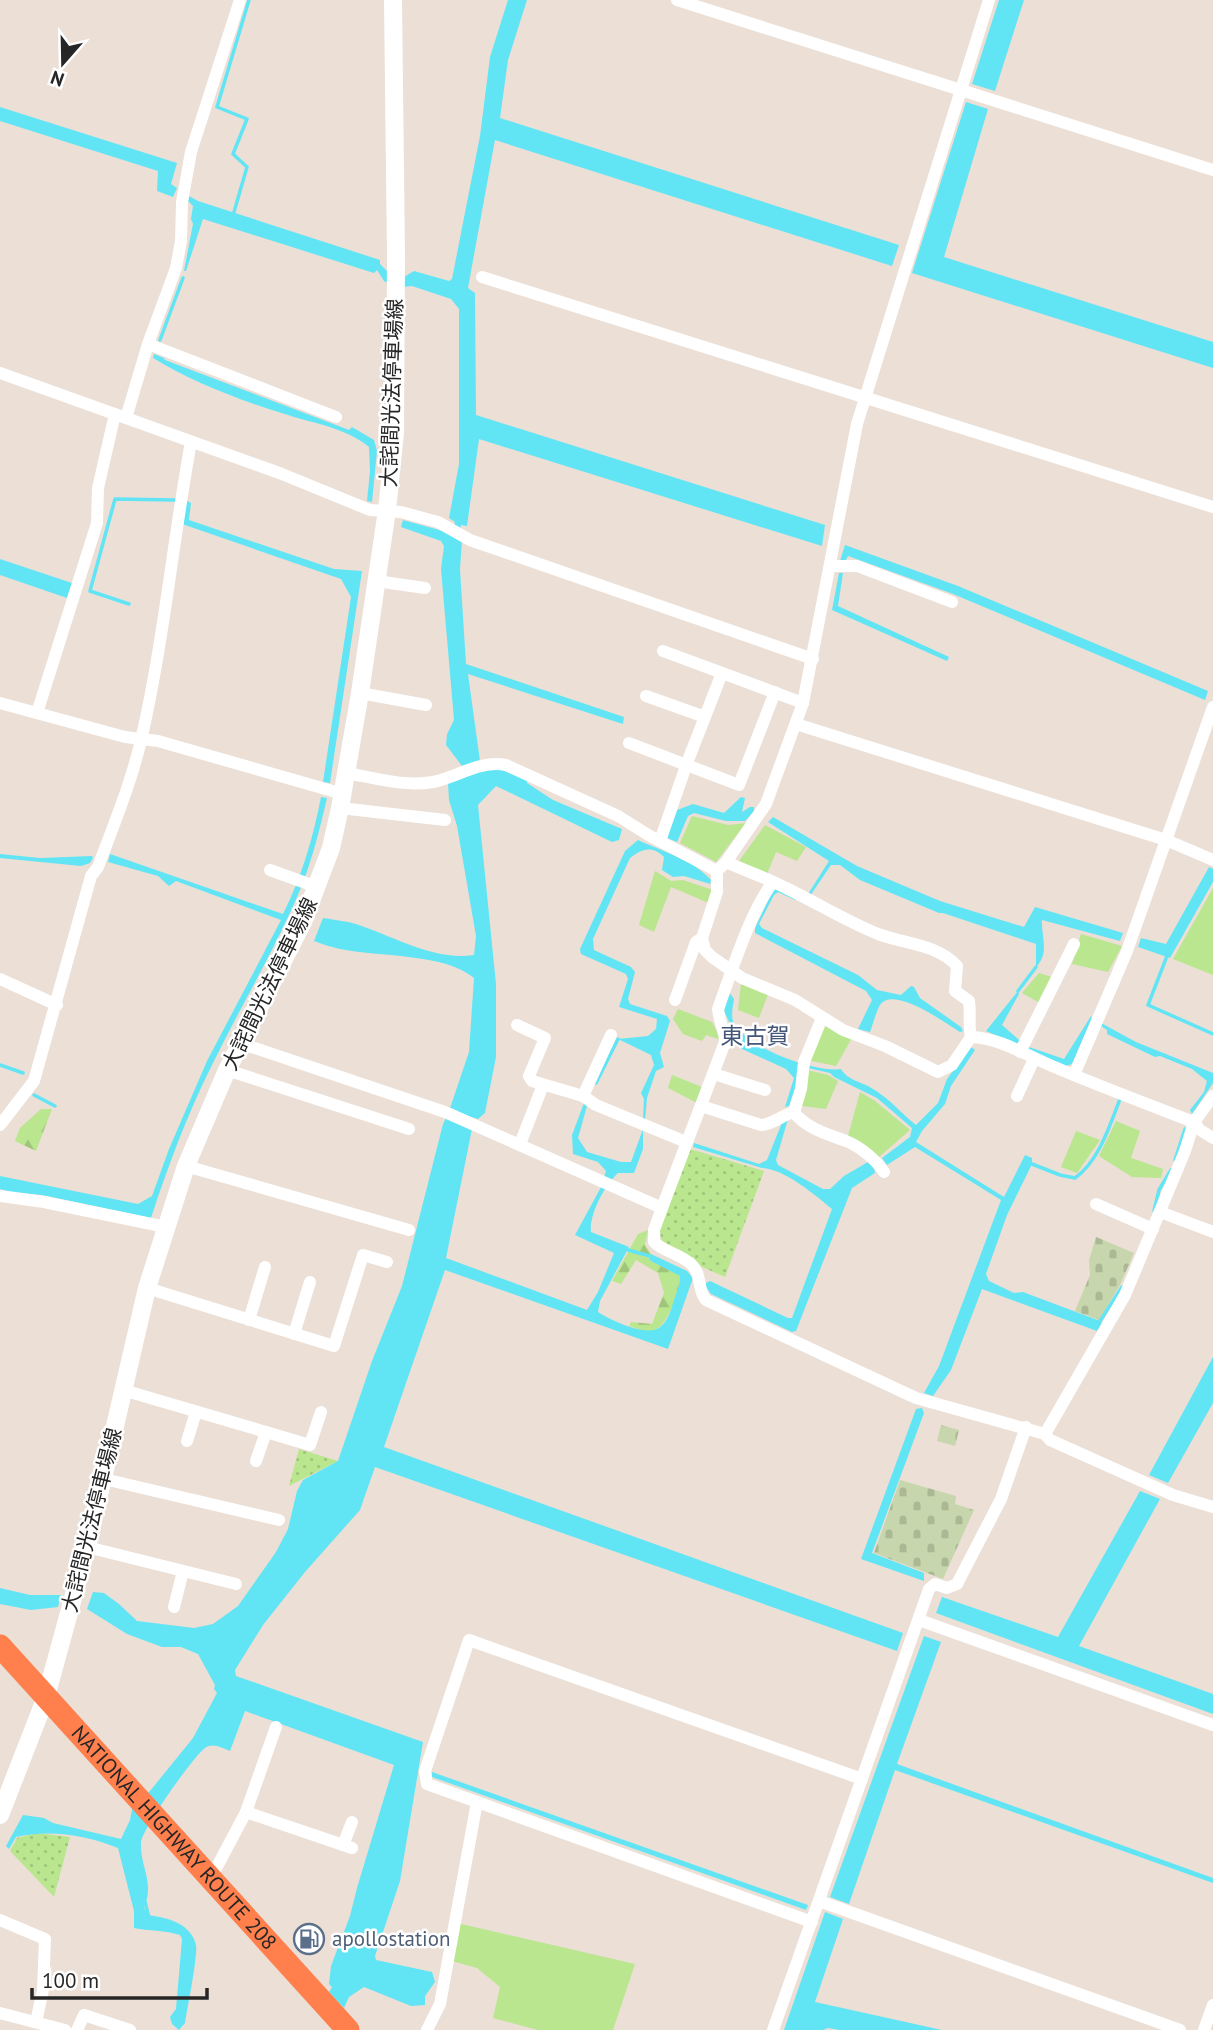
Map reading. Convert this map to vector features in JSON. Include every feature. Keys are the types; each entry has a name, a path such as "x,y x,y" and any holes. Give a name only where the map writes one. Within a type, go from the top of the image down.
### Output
{"highway":[{"name":"NATIONAL HIGHWAY ROUTE 208","path":"0,1646 138,1795 348,2030"}],"main road":[{"name":"大詫間光法停車場線","path":"0,1815 46,1697 104,1479 147,1289 186,1166 227,1070 296,936 307,883 331,848 342,801 387,510 395,433 397,257 393,0"}],"street":[{"path":"37,713 97,523 98,488 120,416 176,268 181,241 183,196 191,152 240,0"},
{"path":"677,0 1213,170"},
{"path":"347,773 417,783 434,782 494,763 506,765 618,816 660,841 721,867 773,882 870,930 934,950 957,966 955,991 969,1001 968,1025 971,1037 951,1065 938,1072 822,1018 795,1000 742,978 705,950 702,938 717,892 721,867 766,804 803,703 864,396 989,0"},
{"path":"482,277 1213,507"},
{"path":"148,344 336,417"},
{"path":"0,373 337,495 370,510 387,510 438,522 456,532 610,590 813,659"},
{"path":"0,1125 34,1081 91,876 98,867 142,738 162,640 176,522 191,442"},
{"path":"830,566 858,566 952,602"},
{"path":"376,581 425,587"},
{"path":"663,650 803,703"},
{"path":"660,841 722,673"},
{"path":"629,743 687,763 738,785 775,692"},
{"path":"360,693 426,705"},
{"path":"646,696 705,718"},
{"path":"0,703 125,737 142,738 342,801 445,820"},
{"path":"1074,1075 1126,951 1213,706"},
{"path":"796,723 1166,840 1213,860"},
{"path":"270,870 307,883"},
{"path":"773,882 751,923 718,1009 725,1042 654,1230 654,1242 660,1248 692,1264 706,1300 916,1398 1026,1427 1172,1495 1213,1507"},
{"path":"675,1000 696,942 702,938"},
{"path":"1023,1047 1074,944"},
{"path":"0,979 57,1005"},
{"path":"794,1112 801,1088 803,1065 822,1018"},
{"path":"517,1025 545,1038 528,1076 532,1081 583,1096 596,1105 686,1142"},
{"path":"583,1096 611,1035"},
{"path":"971,1037 1023,1047 1034,1059 1194,1122 1200,1130 1213,1138"},
{"path":"240,1043 454,1116 662,1208"},
{"path":"1017,1096 1034,1059"},
{"path":"227,1070 409,1129"},
{"path":"714,1074 765,1090"},
{"path":"520,1144 543,1085"},
{"path":"1045,1434 1125,1295 1194,1122 1213,1096"},
{"path":"701,1106 761,1125 771,1124 781,1115 794,1112"},
{"path":"794,1112 799,1118 833,1138 848,1142 877,1161 884,1172"},
{"path":"186,1166 409,1230"},
{"path":"0,1196 44,1202 166,1227"},
{"path":"1096,1204 1153,1229"},
{"path":"1160,1212 1213,1232"},
{"path":"147,1289 334,1346 363,1255 387,1262"},
{"path":"249,1320 265,1267"},
{"path":"294,1334 310,1282"},
{"path":"123,1390 310,1445 320,1412"},
{"path":"187,1441 196,1412"},
{"path":"773,2030 932,1585 947,1588 957,1584 1001,1499 1026,1427"},
{"path":"256,1461 266,1432"},
{"path":"104,1479 279,1520"},
{"path":"87,1547 236,1584"},
{"path":"174,1607 183,1571"},
{"path":"919,1620 1213,1724"},
{"path":"812,1922 426,1784 425,1772 469,1640 862,1779"},
{"path":"211,1878 246,1812 276,1727"},
{"path":"427,2030 440,2004 477,1802"},
{"path":"246,1812 348,1847 352,1822"},
{"path":"820,1901 1180,2030"},
{"path":"0,1920 45,1940 43,1990 36,2022"},
{"path":"1205,2030 1213,2005"},
{"path":"0,2013 65,2030"},
{"path":"78,2030 84,2015 130,2030"}],"green space":[{"path":"692,816 728,825 746,823 716,862 680,843"},
{"path":"765,825 806,847 797,861 776,852 767,874 739,861"},
{"path":"655,871 671,881 683,880 713,890 711,904 671,887 654,932 639,925"},
{"path":"1213,888 1213,975 1173,959"},
{"path":"1081,934 1122,946 1108,972 1072,964"},
{"path":"1039,973 1055,978 1040,1003 1022,993"},
{"path":"741,984 768,994 759,1018 738,1010"},
{"path":"678,1009 712,1022 721,1040 706,1035 702,1041 683,1034 673,1019"},
{"path":"824,1025 852,1038 836,1066 807,1060"},
{"path":"807,1070 828,1075 838,1081 826,1109 802,1106"},
{"path":"672,1075 702,1087 697,1103 668,1088"},
{"path":"860,1092 910,1130 879,1157 848,1136"},
{"path":"41,1109 52,1109 36,1151 15,1141 20,1128"},
{"path":"1116,1121 1140,1131 1131,1158 1163,1169 1161,1178 1132,1177 1099,1156"},
{"path":"1076,1131 1100,1140 1077,1173 1061,1167"},
{"path":"690,1149 764,1171 725,1277 700,1266 662,1243 659,1226"},
{"path":"648,1230 645,1245 651,1254 649,1260 680,1275 675,1299 667,1317 656,1330 650,1332 629,1326 631,1322 652,1324 664,1293 658,1273 636,1260 621,1284 612,1281 638,1234"},
{"path":"1096,1237 1134,1253 1120,1285 1099,1320 1075,1311 1090,1275 1089,1260"},
{"path":"941,1425 959,1430 955,1446 937,1441"},
{"path":"299,1449 338,1461 289,1486"},
{"path":"900,1480 956,1496 955,1504 974,1510 943,1579 874,1553"},
{"path":"37,1833 70,1837 54,1897 10,1851 17,1838"},
{"path":"457,1923 635,1964 613,2030 538,2030 493,2018 500,1987 477,1968 452,1961"}],"water":[{"path":"508,0 527,0 508,60 500,118 899,245 892,266 495,140 468,288 475,293 476,415 825,525 822,546 479,439 467,526 461,525 460,529 454,527 455,522 449,518 459,464 459,309 451,299 412,286 403,287 404,277 414,271 449,281 452,279 480,136 490,57"},
{"path":"999,0 1024,0 995,91 972,84"},
{"path":"966,102 988,109 944,257 1213,342 1213,368 912,273"},
{"path":"0,107 177,163 171,184 177,188 173,197 157,191 158,171 0,121"},
{"path":"189,196 380,260 380,264 390,274 390,284 384,281 377,270 374,273 203,219 184,271 193,224 193,206 188,201"},
{"path":"154,354 349,430 352,427 374,440 377,451 372,502 367,501 369,447 351,435 330,427 219,391 153,358"},
{"path":"184,499 191,503 189,520 334,569 362,571 330,783 323,782 351,597 341,579 182,524"},
{"path":"403,520 443,531 462,541 460,569 466,664 624,717 623,724 468,674 480,761 487,769 500,769 527,780 527,783 553,800 622,829 619,840 612,842 496,786 478,805 496,984 496,1057 485,1113 478,1119 471,1117 467,1127 472,1129 446,1258 587,1310 598,1292 614,1253 575,1235 601,1187 606,1171 598,1162 573,1154 572,1135 584,1103 587,1106 578,1138 587,1152 621,1162 631,1162 643,1129 643,1149 634,1173 618,1173 613,1178 599,1200 591,1225 591,1232 629,1247 600,1301 598,1312 638,1329 654,1330 662,1325 671,1309 680,1276 649,1260 651,1254 687,1271 693,1278 668,1349 445,1270 384,1447 903,1633 897,1651 375,1467 360,1510 263,1625 235,1670 236,1676 423,1742 400,1881 375,1956 376,1960 432,1972 435,1982 425,1996 425,2005 411,2006 364,1987 349,1997 344,2008 329,1992 332,1987 329,1984 331,1966 350,1916 394,1765 245,1711 230,1751 211,1746 199,1754 158,1810 141,1843 148,1883 144,1907 147,1915 177,1922 189,1931 196,1945 185,2023 179,2030 172,2024 170,2017 176,2009 182,1939 174,1933 134,1928 134,1911 118,1848 81,1837 55,1834 16,1837 9,1849 6,1846 23,1815 121,1839 130,1820 133,1804 150,1791 193,1738 217,1693 198,1654 181,1647 162,1647 127,1634 87,1609 93,1592 104,1593 137,1621 194,1628 213,1624 238,1606 276,1552 288,1529 297,1491 303,1480 338,1461 372,1361 402,1286 443,1124 446,1118 458,1111 450,1108 469,1052 474,978 446,964 429,960 355,952 314,941 323,918 356,924 429,951 459,956 474,955 476,936 457,826 449,800 448,783 464,765 462,766 446,745 447,734 454,720 441,569 444,546 441,541 401,527"},
{"path":"845,545 958,586 1208,691 1205,700 953,594 848,556 845,562 840,561"},
{"path":"0,559 72,583 67,598 0,575"},
{"path":"839,573 843,573 838,606 949,657 947,661 832,610"},
{"path":"321,797 327,798 302,885 194,1103 151,1218 0,1189 0,1176 138,1204 152,1196 207,1061 281,920 176,881 169,886 158,876 108,862 110,854 283,914 306,857"},
{"path":"741,797 745,798 742,812 754,807 754,811 745,821 726,821 694,813 688,816 677,842 667,838 677,810 693,804 724,813"},
{"path":"773,817 857,866 940,901 1024,927 1035,907 1123,933 1120,941 1042,920 1044,950 1036,967 1036,944 939,913 860,880 840,865 831,865 810,896 808,894 829,861 768,822"},
{"path":"638,840 686,861 711,880 710,884 684,876 673,877 662,870 664,857 660,853 651,850 639,852 630,858 593,939 594,950 631,967 635,972 628,999 630,1004 667,1016 670,1021 660,1053 664,1067 656,1071 647,1098 645,1120 641,1093 654,1065 651,1055 618,1039 648,1036 656,1029 657,1019 619,1007 628,979 626,974 581,954 580,949 625,851"},
{"path":"0,854 40,858 93,858 90,863 81,866 0,858"},
{"path":"1209,867 1213,869 1213,882 1170,958 1138,947 1141,938 1166,944"},
{"path":"779,888 797,898 795,900 778,892 774,895 759,924 762,928 858,975 877,990 901,995 911,986 914,987 920,998 963,1031 960,1032 908,1002 896,1000 887,1000 880,1005 870,1032 858,1029 872,1000 866,991 755,933 773,890"},
{"path":"1018,991 1019,994 1002,1025 1026,1046 1064,1059 1091,1016 1072,1064 1066,1066 986,1031"},
{"path":"729,992 734,999 733,1021 751,1040 765,1049 798,1062 815,1067 841,1069 884,1097 916,1125 938,1103 947,1079 971,1047 975,1050 951,1086 945,1104 916,1142 1004,1197 1025,1155 1032,1158 1032,1164 1007,1215 986,1274 989,1281 1014,1293 1023,1292 1100,1321 1102,1323 1097,1331 982,1289 951,1370 933,1396 924,1393 939,1366 1001,1200 915,1147 887,1165 882,1158 910,1137 912,1128 877,1098 830,1073 799,1066 797,1083 789,1106 785,1107 794,1078 786,1069 742,1049 724,1011"},
{"path":"1101,1023 1136,1042 1213,1073 1213,1083 1192,1114 1190,1110 1204,1092 1207,1081 1192,1069 1160,1056 1155,1057 1107,1034"},
{"path":"788,1119 776,1160 778,1165 823,1189 830,1189 844,1176 868,1162 875,1173 852,1188 796,1331 792,1332 711,1294 704,1284 710,1281 792,1318 832,1209 780,1173 693,1147 694,1143 759,1164 767,1160 783,1120"},
{"path":"1213,1357 1213,1403 1168,1483 1149,1475"},
{"path":"922,1408 924,1413 872,1553 924,1573 924,1581 861,1559 916,1409"},
{"path":"1140,1491 1160,1499 1079,1646 1213,1694 1213,1714 936,1613 942,1597 1058,1637"},
{"path":"0,1588 30,1595 61,1595 58,1607 31,1610 0,1604"},
{"path":"924,1636 941,1642 897,1764 1213,1878 1213,1883 895,1770 849,1904 830,1897"},
{"path":"432,1772 808,1905 806,1910 432,1777"},
{"path":"825,1912 843,1919 815,2002 942,2030 784,2030"}],"waterway":[{"path":"234,212 247,167 233,154 247,119 217,107 249,0"},
{"path":"160,340 183,278"},
{"path":"129,604 90,591 115,499 176,500"},
{"path":"1167,956 1148,1005 1213,1034"},
{"path":"1018,991 1036,967"},
{"path":"596,1083 618,1039"},
{"path":"0,1065 23,1073"},
{"path":"34,1095 55,1106"},
{"path":"1032,1164 1075,1178 1097,1152 1120,1099"},
{"path":"1175,1160 1185,1129"},
{"path":"1154,1211 1159,1190 1171,1170"},
{"path":"628,1250 650,1256"},
{"path":"1100,1321 1122,1287"},
{"path":"145,1902 149,1918"}],"place":[{"name":"apollostation","path":"309,1939"}],"district":[{"name":"東古賀","path":"755,1036"}]}
